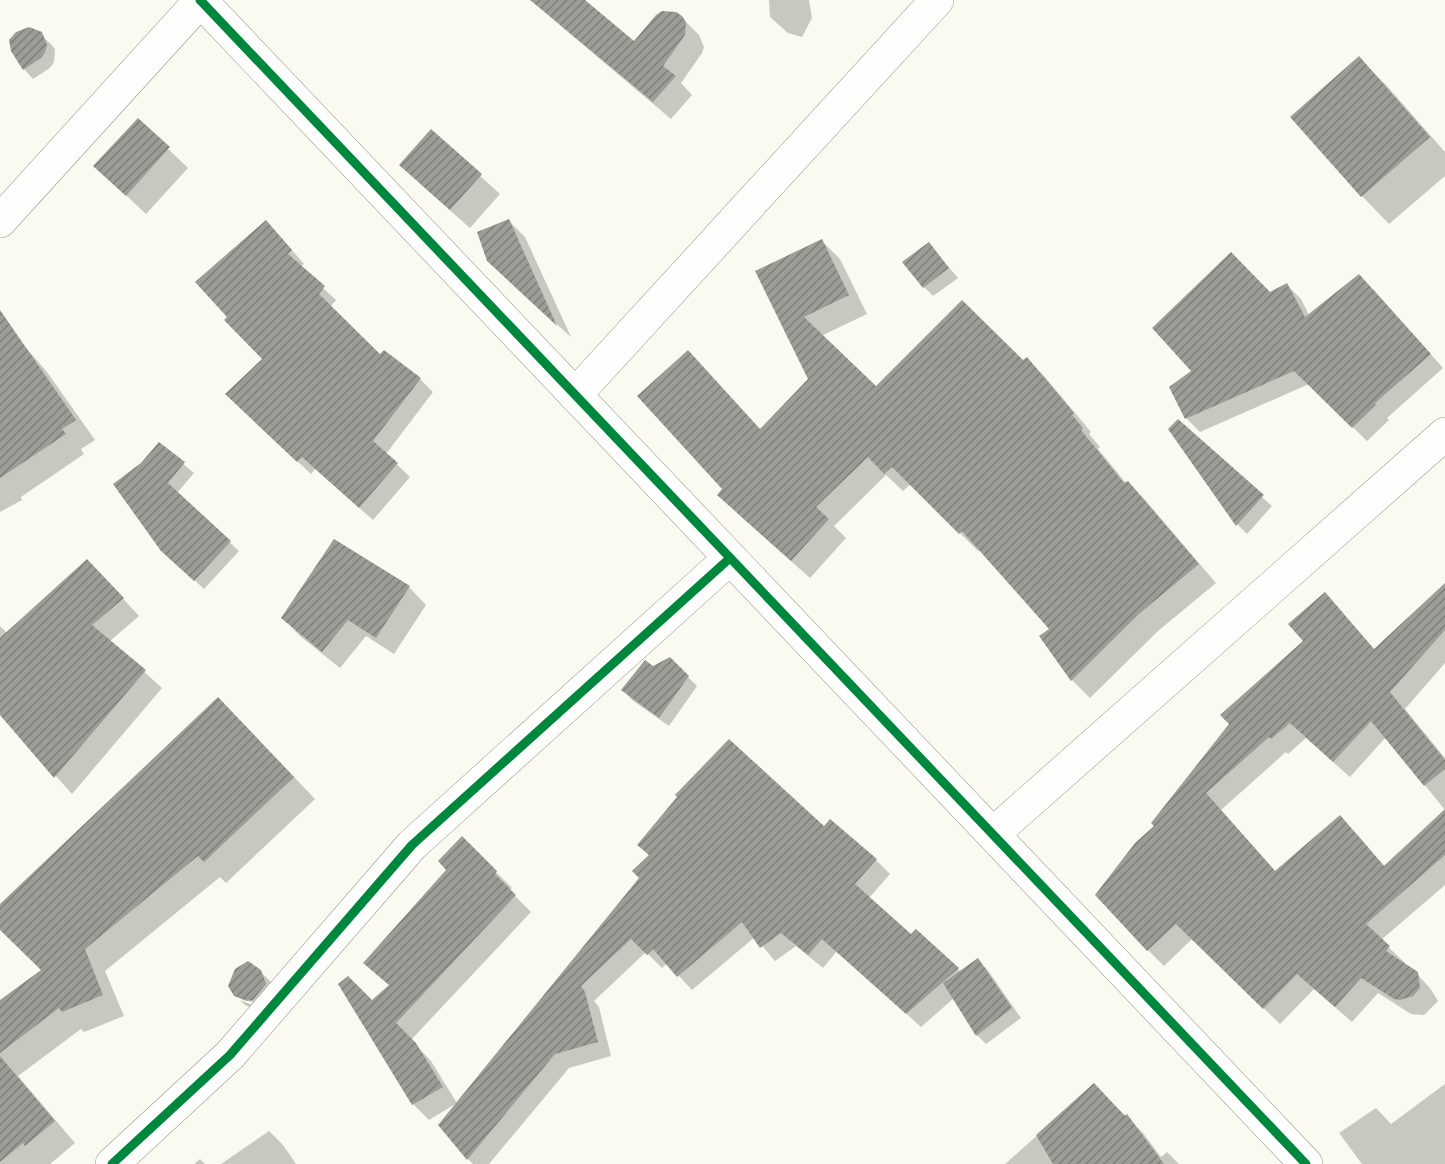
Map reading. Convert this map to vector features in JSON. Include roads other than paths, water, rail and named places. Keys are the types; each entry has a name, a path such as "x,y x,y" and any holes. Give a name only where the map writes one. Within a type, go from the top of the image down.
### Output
{"street":[{"path":"0,221 200,0 1306,1164"},
{"path":"575,394 937,0"},
{"path":"993,834 1445,434"},
{"path":"112,1164 230,1055 412,845 730,558"}]}
